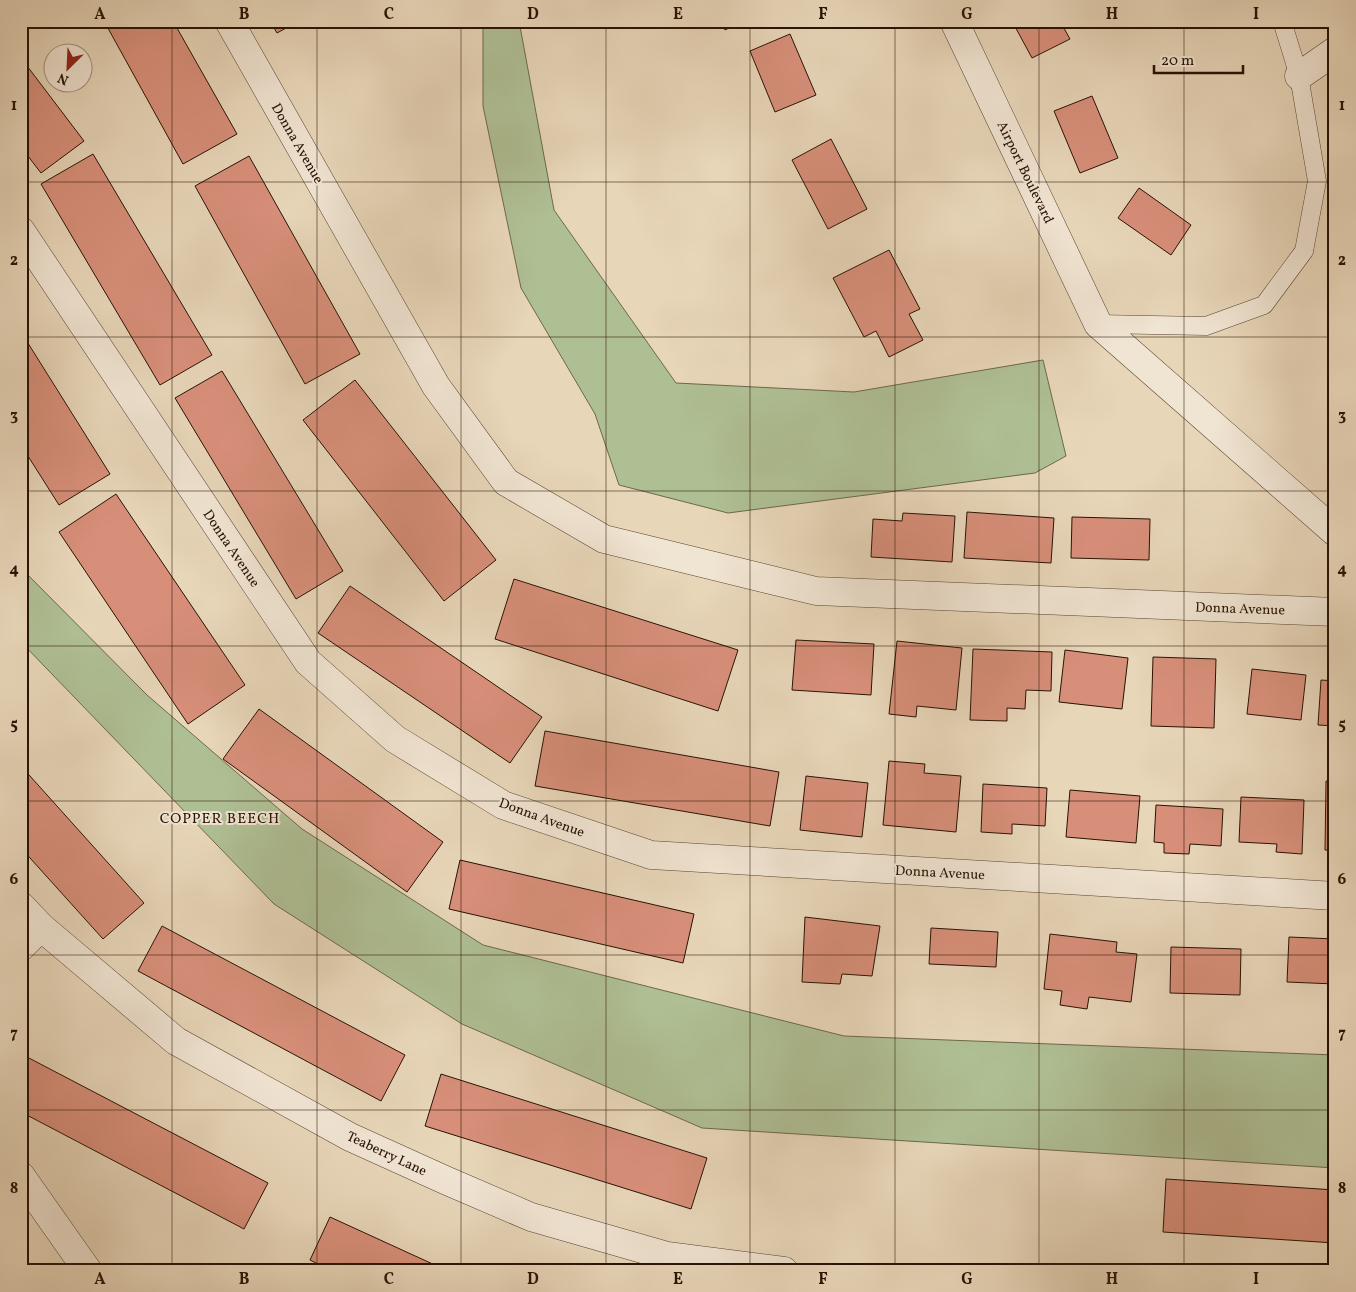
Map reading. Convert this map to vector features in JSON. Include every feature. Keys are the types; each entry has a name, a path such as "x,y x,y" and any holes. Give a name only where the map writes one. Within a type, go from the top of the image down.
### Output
{"street":[{"name":"Donna Avenue","path":"229,21 436,386 506,482 604,539 816,591 1335,612"},
{"name":"Airport Boulevard","path":"954,21 1098,324"},
{"path":"1299,76 1335,52"},
{"name":"Donna Avenue","path":"21,231 308,662 395,739 503,805 651,855 1335,896"},
{"path":"1098,324 1335,532"},
{"name":"Teaberry Lane","path":"21,906 41,927 176,1041 350,1137 531,1217 667,1256 784,1271"},
{"path":"21,947 41,927"},
{"path":"21,1176 88,1271"}],"lane":[{"path":"1098,324 1206,326 1264,305 1304,251 1317,181 1299,76 1282,21"}],"green space":[{"path":"483,21 519,21 554,210 676,383 854,392 1043,360 1066,456 1035,473 728,513 619,485 595,414 521,288 483,106"},
{"path":"21,568 147,695 302,829 483,945 844,1036 1335,1055 1335,1168 702,1128 462,1024 274,904 21,642"}],"building":[{"path":"104,21 173,21 237,134 183,164"},
{"path":"270,21 299,21 277,33"},
{"path":"721,21 743,21 725,30"},
{"path":"1012,21 1060,21 1070,39 1032,58"},
{"path":"790,34 816,95 775,112 750,51"},
{"path":"21,58 42,86 42,92 47,92 84,141 41,173 21,147"},
{"path":"1092,96 1118,158 1080,173 1054,111"},
{"path":"831,139 867,209 828,229 792,160"},
{"path":"93,154 212,355 160,385 41,184"},
{"path":"249,156 360,354 305,384 195,186"},
{"path":"1139,188 1191,225 1171,255 1118,218"},
{"path":"889,250 920,309 909,314 923,340 889,357 876,331 864,337 833,278"},
{"path":"21,332 110,474 59,505 21,445"},
{"path":"222,371 343,571 296,599 175,398"},
{"path":"355,380 496,560 444,601 303,420"},
{"path":"116,494 245,685 188,724 59,532"},
{"path":"967,512 1054,518 1051,563 964,558"},
{"path":"903,513 955,516 952,562 871,557 873,519 902,521"},
{"path":"1072,517 1150,519 1149,560 1071,558"},
{"path":"514,579 738,650 718,711 495,639"},
{"path":"350,586 542,717 510,763 318,633"},
{"path":"796,640 874,644 871,695 792,690"},
{"path":"897,641 962,648 956,710 917,706 916,717 889,714"},
{"path":"973,649 1052,652 1051,691 1026,690 1025,709 1007,708 1007,721 970,720"},
{"path":"1065,650 1128,658 1122,709 1059,702"},
{"path":"1153,657 1216,659 1214,728 1151,726"},
{"path":"1252,669 1306,675 1301,720 1247,714"},
{"path":"1321,680 1335,681 1335,726 1318,725"},
{"path":"259,709 443,842 407,892 223,759"},
{"path":"545,731 779,772 770,826 535,786"},
{"path":"889,761 925,764 924,773 961,776 956,832 883,825"},
{"path":"21,766 144,903 103,939 21,848"},
{"path":"806,776 868,783 862,837 800,830"},
{"path":"1326,781 1335,781 1335,851 1325,850"},
{"path":"983,784 1047,788 1045,826 1012,824 1012,834 981,832"},
{"path":"1070,790 1140,796 1136,843 1066,837"},
{"path":"1241,797 1304,800 1302,854 1276,852 1277,844 1239,842"},
{"path":"1156,805 1223,809 1221,846 1190,844 1189,854 1164,853 1164,843 1154,842"},
{"path":"460,860 694,914 683,963 449,909"},
{"path":"805,917 880,926 872,976 842,974 840,984 802,982"},
{"path":"162,926 405,1055 381,1101 138,971"},
{"path":"931,928 998,932 996,967 929,964"},
{"path":"1050,934 1117,942 1116,952 1137,954 1131,1002 1089,997 1087,1009 1060,1005 1062,991 1044,989"},
{"path":"1289,937 1335,939 1335,984 1287,982"},
{"path":"1171,947 1241,949 1240,995 1170,993"},
{"path":"27,1057 268,1183 244,1229 21,1112 21,1068"},
{"path":"441,1074 707,1158 691,1209 425,1126"},
{"path":"1166,1179 1335,1190 1335,1243 1163,1232"},
{"path":"330,1217 448,1271 332,1271 310,1260"}],"district":[{"name":"COPPER BEECH","path":"220,818"}]}
